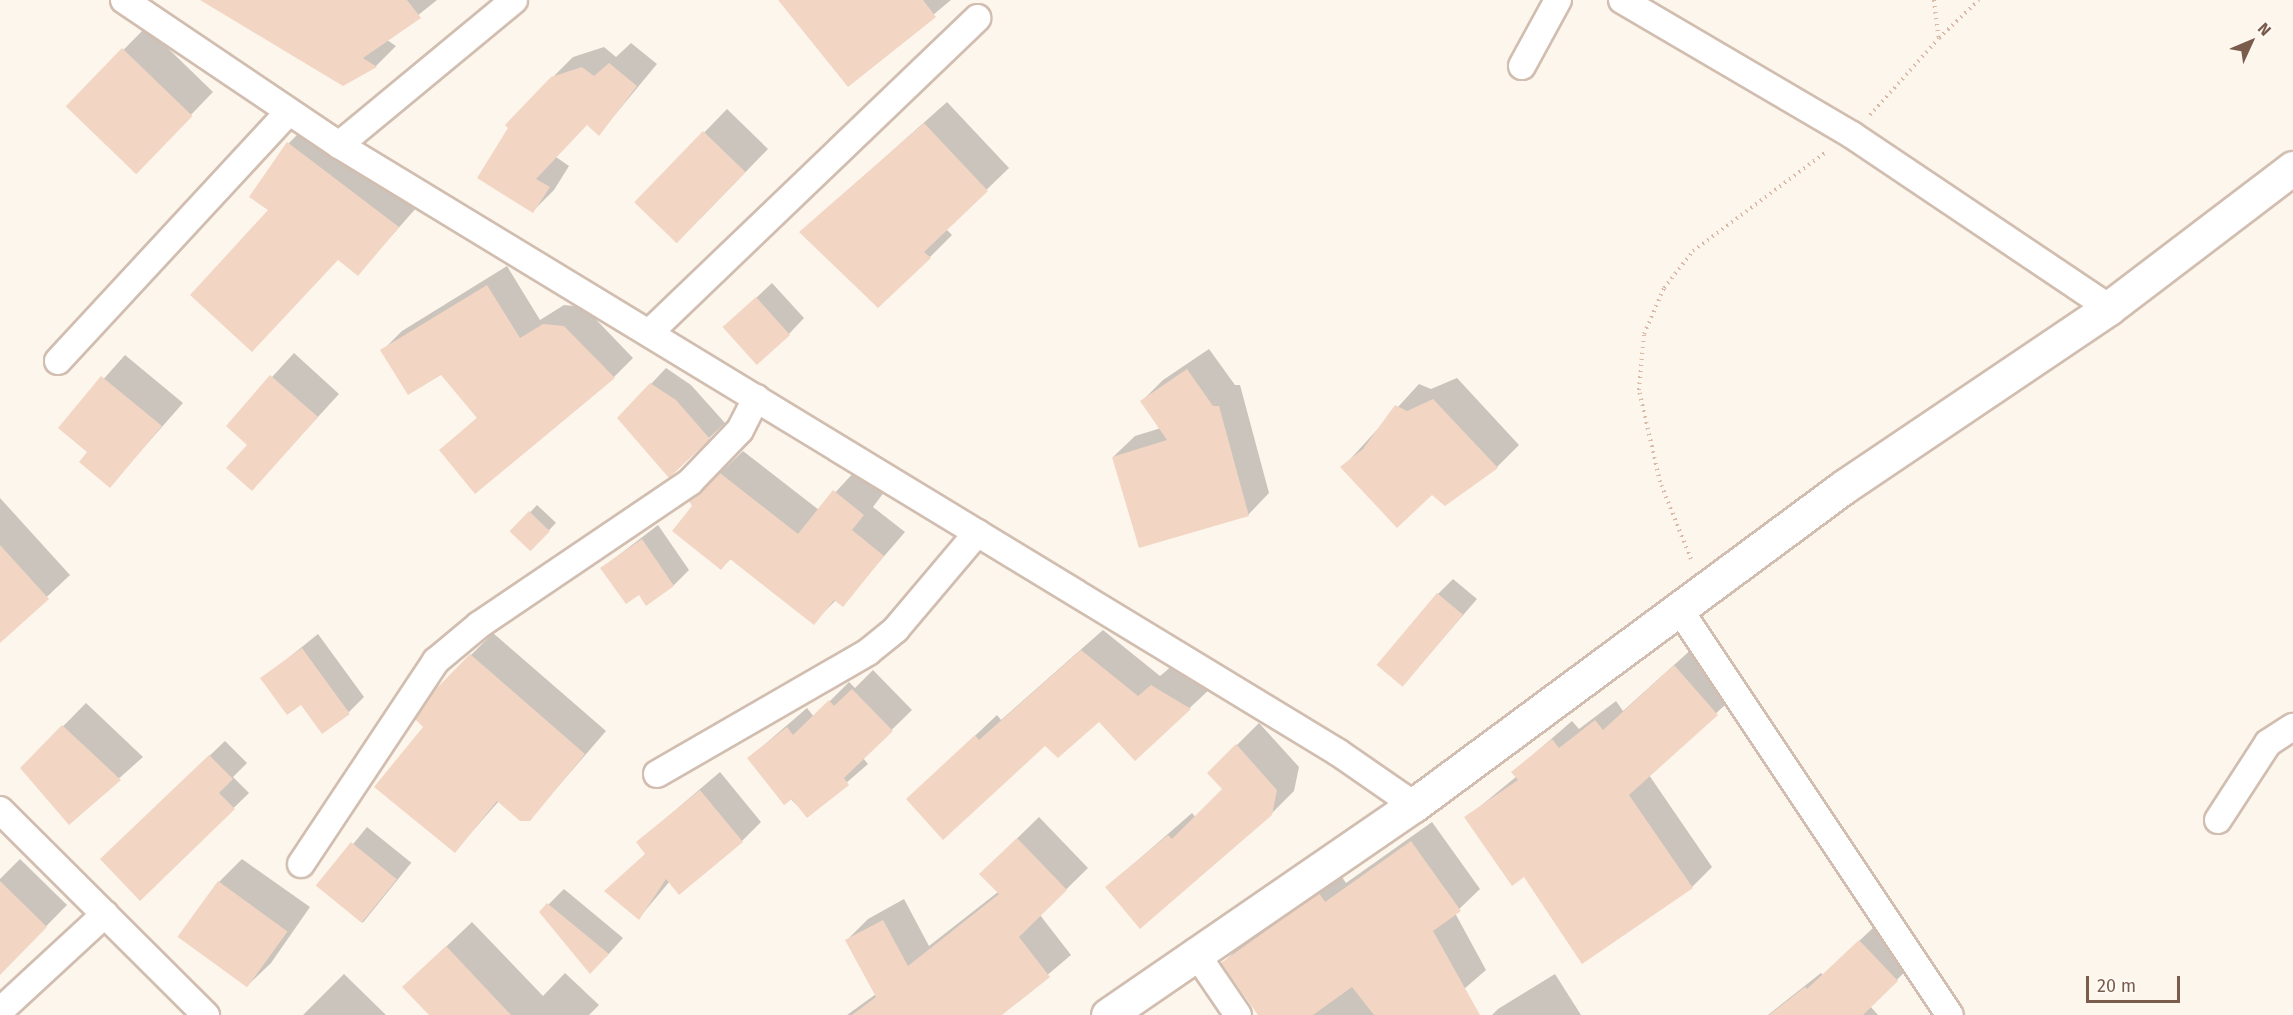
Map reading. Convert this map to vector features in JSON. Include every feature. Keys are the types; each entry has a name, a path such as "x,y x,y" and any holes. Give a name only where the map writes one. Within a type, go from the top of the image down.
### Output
{"main road":[{"path":"1108,1015 1195,952 1414,805 1845,486 2109,308 2293,168"}],"street":[{"path":"124,0 288,113 339,145 1339,753 1414,805"},
{"path":"339,145 514,0"},
{"path":"1522,66 1558,0"},
{"path":"1622,0 1852,135 2109,308"},
{"path":"649,333 976,18"},
{"path":"58,361 288,113"},
{"path":"301,864 436,661 479,625 690,482 740,430 756,399"},
{"path":"657,774 868,652 896,629 977,533"},
{"path":"1691,600 1950,1015"},
{"path":"2218,820 2268,743 2293,727"},
{"path":"0,810 206,1015"},
{"path":"0,1011 105,914"},
{"path":"1195,952 1238,1015"}],"path":[{"path":"1934,0 1939,38"},
{"path":"1691,600 1639,390 1644,334 1665,288 1693,251 1852,135 1939,38 1979,0"}],"building":[{"path":"200,0 407,0 421,18 363,58 377,67 343,86"},
{"path":"778,0 923,0 936,17 848,87"},
{"path":"122,48 192,116 136,174 66,106"},
{"path":"609,63 637,86 599,136 587,125 536,179 550,187 533,213 477,178 508,128 505,125 551,77 582,67 594,76"},
{"path":"924,123 988,191 924,252 931,258 878,308 799,232"},
{"path":"703,131 745,172 677,243 634,202"},
{"path":"287,142 399,227 358,276 338,260 252,352 190,295 268,210 249,197"},
{"path":"487,285 520,338 543,324 564,326 615,378 475,494 439,450 477,418 441,375 408,395 380,350"},
{"path":"756,297 790,335 757,365 723,327"},
{"path":"1187,369 1213,406 1219,406 1249,516 1139,548 1112,457 1167,440 1140,401"},
{"path":"270,375 318,417 252,491 226,468 247,445 226,426"},
{"path":"101,376 162,426 110,488 79,462 87,452 58,428"},
{"path":"650,383 676,400 710,439 669,478 617,418"},
{"path":"1433,399 1498,468 1445,506 1432,495 1397,528 1340,467 1363,449 1395,405 1407,411"},
{"path":"720,473 798,534 833,490 864,515 852,530 884,556 843,607 834,600 814,625 730,559 721,570 672,531 692,506 689,501"},
{"path":"529,511 550,531 530,551 510,531"},
{"path":"642,539 674,586 646,606 639,595 626,604 600,568"},
{"path":"0,545 49,599 0,643"},
{"path":"1437,593 1463,615 1403,687 1377,665"},
{"path":"302,648 350,714 322,734 301,705 287,715 260,678"},
{"path":"1081,650 1138,696 1151,685 1191,709 1135,761 1099,722 1058,758 1045,746 943,840 906,799 975,735 979,740"},
{"path":"470,654 585,754 530,821 520,821 497,801 455,853 374,787 423,727 415,719 432,693"},
{"path":"1674,665 1718,715 1629,795 1693,888 1582,964 1524,877 1512,886 1464,817 1518,780 1511,772 1552,739 1559,748 1595,720 1603,730"},
{"path":"852,689 893,731 844,778 849,785 807,818 792,799 784,805 747,758 787,727 793,735 829,700 834,706"},
{"path":"62,725 121,780 69,825 20,768"},
{"path":"1236,744 1277,790 1272,815 1140,929 1105,887 1168,835 1172,839 1222,789 1207,773"},
{"path":"209,755 233,779 219,793 235,809 140,901 100,859"},
{"path":"700,790 743,842 679,895 666,879 639,920 604,891 645,854 636,842"},
{"path":"1017,838 1067,890 1019,937 1050,977 1002,1015 852,1015 876,997 845,940 883,920 908,966 999,894 979,874"},
{"path":"1411,841 1461,911 1433,931 1480,1015 1374,1015 1352,987 1313,1015 1258,1015 1221,963 1319,893 1325,902"},
{"path":"351,842 397,879 362,923 316,886"},
{"path":"0,881 47,927 0,975"},
{"path":"218,881 288,932 247,987 177,937"},
{"path":"547,903 609,954 590,974 539,912"},
{"path":"1859,940 1898,981 1863,1015 1769,1015 1805,987 1807,989"},
{"path":"446,946 511,1015 429,1015 402,987"}]}
